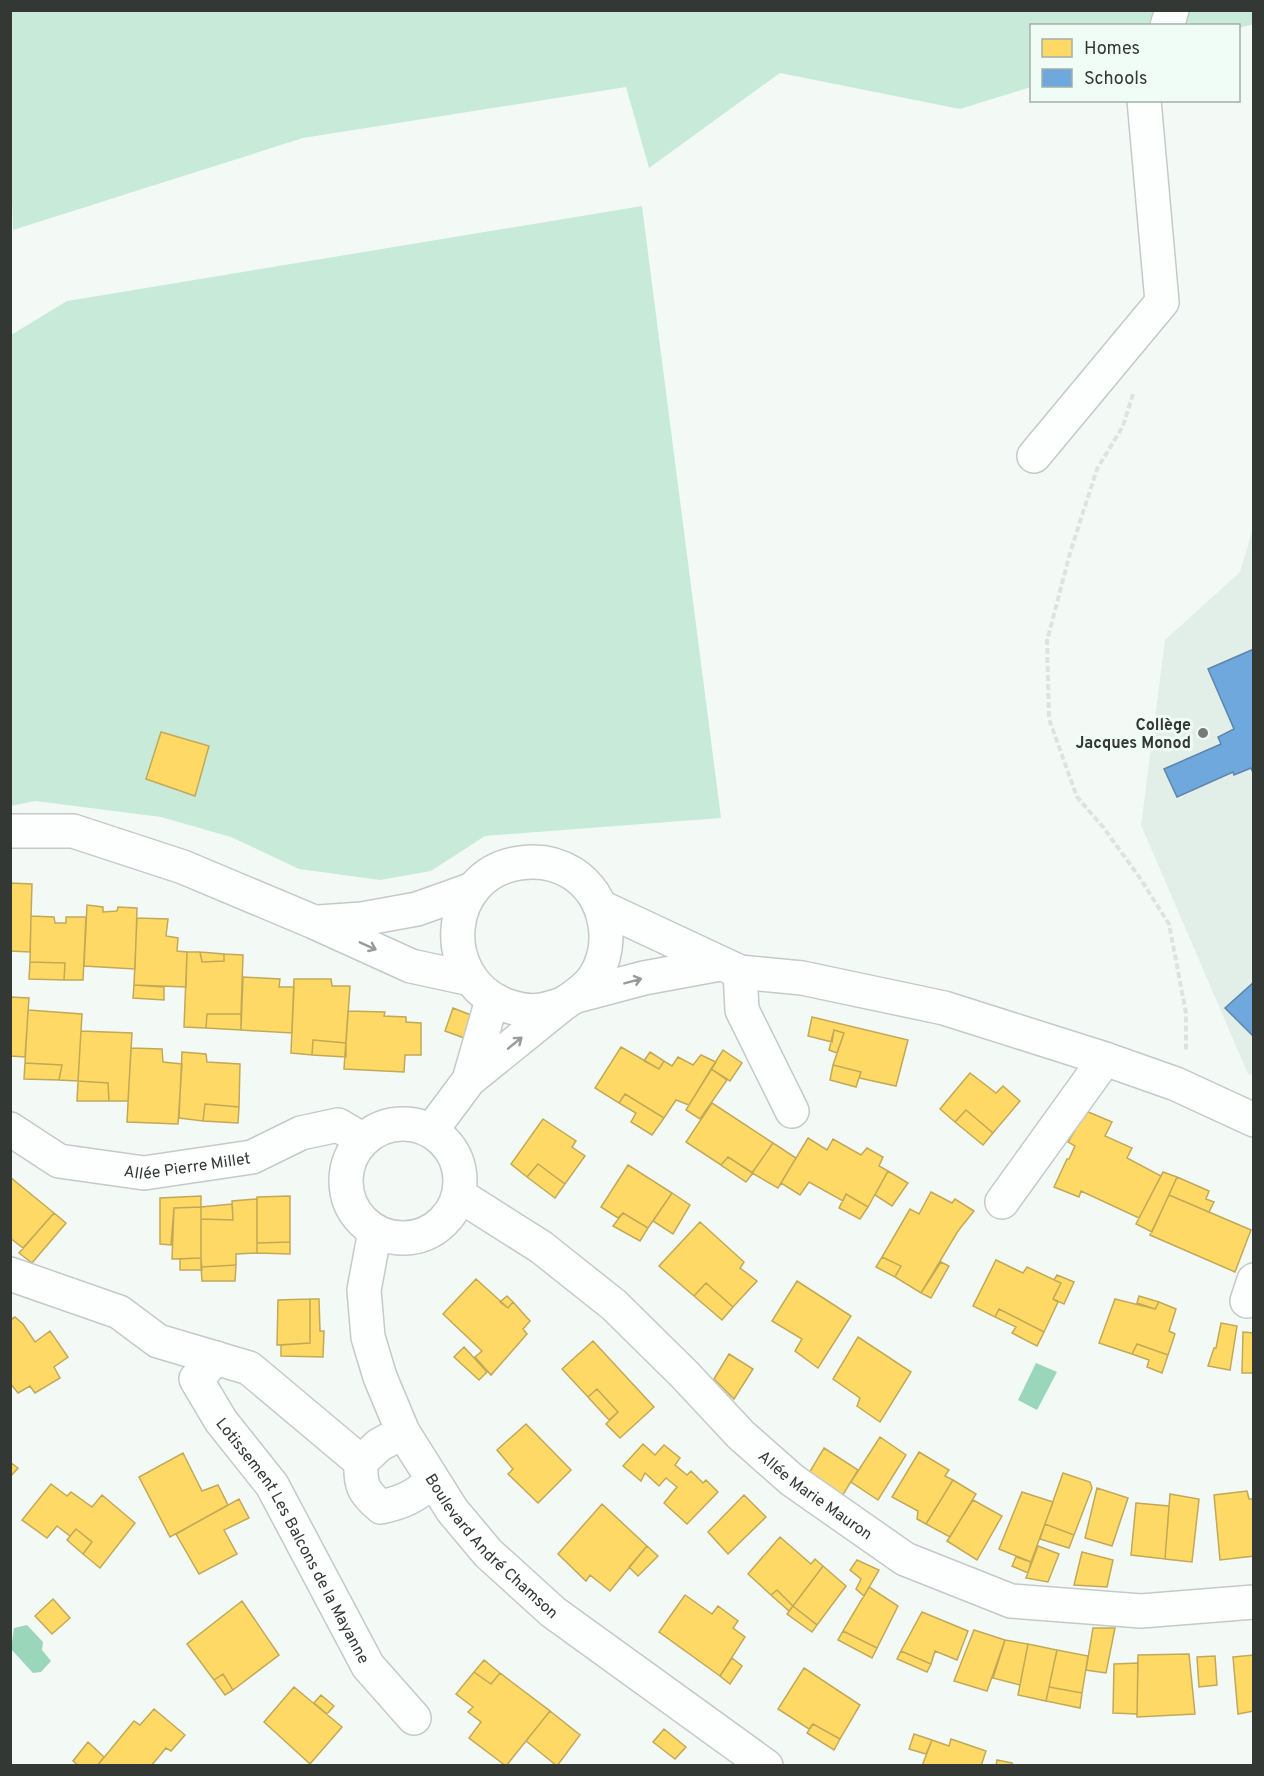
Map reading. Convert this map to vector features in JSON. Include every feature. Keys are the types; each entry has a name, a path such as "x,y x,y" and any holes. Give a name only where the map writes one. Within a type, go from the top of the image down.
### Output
{"street":[{"path":"1034,456 1162,302 1144,102"},
{"path":"10,831 73,831 183,867 411,966 482,990 515,1009 539,1010 644,978 730,968 802,978 944,1008 1105,1059 1186,1089 1254,1120"},
{"path":"431,1131 469,1080 570,1000 593,978 604,956 606,931 601,907 590,889 573,874 553,864 532,861 510,864 490,874 473,889 461,910 457,934 460,958 482,990 469,1080"},
{"path":"314,922 362,919 417,909 473,889"},
{"path":"601,907 730,968 742,1010 792,1111"},
{"path":"1002,1202 1105,1059"},
{"path":"396,1124 414,1124 431,1131 446,1142 456,1158 461,1176 459,1195 452,1212 441,1225 426,1234 409,1238 392,1238 375,1232 361,1220 351,1206 346,1189 346,1171 352,1154 363,1140 378,1129 396,1124"},
{"name":"Allée Pierre Millet","path":"10,1129 59,1161 144,1173 252,1157 301,1133 338,1125 363,1140"},
{"name":"Allée Marie Mauron","path":"459,1195 541,1247 614,1305 685,1375 741,1435 792,1480 905,1559 1011,1601 1141,1611 1254,1602"},
{"name":"Boulevard André Chamson","path":"375,1232 364,1290 368,1337 380,1377 403,1432 452,1510 488,1553 553,1612 766,1766"},
{"path":"10,1275 119,1312 158,1341 249,1368 360,1462"},
{"name":"Lotissement Les Balcons de la Mayanne","path":"216,1358 196,1379 221,1421 272,1485 368,1666 414,1718"},
{"path":"403,1432 379,1445 360,1462 360,1480 367,1496 381,1507 398,1504 413,1497 433,1481"}],"path":[{"path":"1133,392 1123,426 1096,469 1070,553 1047,641 1049,719 1077,797 1103,827 1169,924 1186,1013 1186,1089"}],"shaded area":[{"path":"1253,10 1254,24 1240,28 1240,24 1030,24 1030,87 960,109 780,73 649,168 626,87 303,138 13,230 10,11"},
{"path":"642,206 721,818 485,836 431,871 380,880 299,869 231,837 161,817 35,801 11,806 11,335 67,301"},
{"name":"Collège Jacques Monod","path":"1253,528 1253,1075 1248,1074 1141,825 1165,640 1240,572"},
{"path":"1036,1363 1057,1372 1037,1410 1018,1400"},
{"path":"27,1625 43,1642 42,1650 51,1661 41,1672 33,1673 11,1649 14,1628"}],"building: Homes":[{"path":"161,732 209,746 195,796 146,779"},
{"path":"10,883 32,884 30,952 10,951"},
{"path":"87,905 103,907 103,912 117,911 118,907 137,908 135,969 84,966"},
{"path":"31,916 54,917 55,923 66,923 66,917 86,917 83,980 64,980 65,963 30,962"},
{"path":"137,918 168,919 166,936 178,938 177,951 187,952 186,987 134,985"},
{"path":"187,952 200,952 202,962 224,961 224,954 243,955 241,1014 207,1014 206,1028 184,1027"},
{"path":"200,952 224,954 224,961 202,962"},
{"path":"30,962 65,963 64,980 29,979"},
{"path":"243,977 280,979 279,987 294,987 292,1033 241,1030"},
{"path":"294,979 331,979 332,986 350,986 346,1043 313,1040 312,1055 291,1053"},
{"path":"134,985 164,987 164,1000 133,998"},
{"path":"10,997 29,998 25,1057 10,1056"},
{"path":"453,1008 476,1017 467,1039 445,1031"},
{"path":"28,1010 82,1014 78,1081 59,1080 62,1065 25,1063"},
{"path":"348,1011 385,1012 384,1016 406,1017 406,1022 421,1023 421,1055 405,1055 404,1072 344,1069"},
{"path":"207,1014 241,1014 241,1030 206,1028"},
{"path":"812,1017 908,1040 896,1086 859,1078 861,1072 833,1065 844,1033 834,1030 832,1042 808,1036"},
{"path":"834,1030 844,1033 837,1053 829,1050"},
{"path":"81,1031 132,1033 128,1101 109,1101 108,1083 78,1081"},
{"path":"313,1040 346,1043 346,1057 312,1055"},
{"path":"621,1047 659,1069 664,1061 672,1066 678,1057 693,1065 701,1055 716,1062 689,1105 676,1100 664,1118 625,1094 619,1103 595,1088"},
{"path":"131,1048 162,1049 163,1062 182,1064 178,1124 127,1122"},
{"path":"723,1050 742,1063 730,1081 711,1069"},
{"path":"182,1052 206,1054 207,1062 240,1064 239,1107 205,1104 203,1121 179,1118"},
{"path":"650,1052 664,1061 659,1069 644,1061"},
{"path":"25,1063 62,1065 59,1080 24,1079"},
{"path":"833,1065 861,1072 856,1087 830,1080"},
{"path":"711,1069 727,1080 700,1119 686,1110"},
{"path":"970,1073 996,1093 1003,1086 1020,1101 993,1133 966,1110 955,1122 940,1109"},
{"path":"78,1081 108,1083 109,1101 77,1101"},
{"path":"625,1094 664,1118 652,1135 631,1122 636,1113 619,1103"},
{"path":"712,1103 773,1143 752,1173 728,1157 721,1165 686,1142"},
{"path":"205,1104 239,1107 238,1123 203,1121"},
{"path":"966,1110 993,1133 983,1145 955,1122"},
{"path":"1086,1111 1112,1122 1105,1136 1132,1148 1127,1158 1161,1176 1139,1218 1081,1191 1079,1197 1054,1187 1075,1146 1068,1142"},
{"path":"543,1119 576,1141 572,1147 585,1156 565,1184 538,1164 527,1177 511,1164"},
{"path":"808,1138 827,1150 833,1139 861,1155 867,1148 883,1157 879,1166 888,1171 868,1207 846,1194 843,1201 809,1182 800,1195 781,1183"},
{"path":"773,1143 796,1158 778,1188 752,1173"},
{"path":"728,1157 753,1173 746,1182 721,1165"},
{"path":"538,1164 565,1184 555,1198 527,1177"},
{"path":"628,1165 672,1193 648,1228 623,1213 618,1218 601,1207"},
{"path":"888,1171 908,1183 892,1206 875,1195"},
{"path":"1163,1172 1177,1177 1152,1232 1136,1224"},
{"path":"10,1177 54,1213 23,1248 10,1238"},
{"path":"1177,1177 1209,1191 1206,1199 1214,1202 1209,1212 1169,1195"},
{"path":"931,1192 952,1203 955,1199 974,1211 958,1231 921,1293 895,1277 901,1266 882,1257 910,1209 919,1214"},
{"path":"672,1193 690,1205 673,1234 653,1221"},
{"path":"846,1194 868,1207 860,1219 839,1208"},
{"path":"1169,1195 1251,1230 1235,1272 1150,1235"},
{"path":"201,1196 201,1207 174,1208 171,1245 160,1244 160,1198"},
{"path":"290,1196 290,1242 257,1243 257,1197"},
{"path":"257,1199 257,1253 236,1254 236,1265 201,1267 201,1219 233,1220 232,1201"},
{"path":"232,1204 233,1220 201,1219 201,1207"},
{"path":"201,1207 201,1258 172,1259 174,1208"},
{"path":"54,1213 66,1223 32,1263 19,1253"},
{"path":"623,1213 648,1228 640,1241 613,1226"},
{"path":"700,1222 744,1262 740,1268 757,1281 733,1307 706,1283 694,1296 659,1266"},
{"path":"290,1242 290,1254 257,1253 257,1243"},
{"path":"882,1257 901,1266 895,1277 876,1267"},
{"path":"201,1258 202,1270 180,1270 180,1259"},
{"path":"996,1260 1023,1273 1027,1267 1061,1283 1053,1299 1058,1302 1044,1332 999,1309 995,1317 973,1306"},
{"path":"941,1262 949,1266 931,1298 921,1293"},
{"path":"236,1265 235,1281 202,1281 201,1267"},
{"path":"1057,1275 1074,1282 1064,1304 1053,1299 1061,1283 1054,1280"},
{"path":"476,1279 508,1308 513,1302 530,1321 523,1329 527,1334 491,1375 475,1357 482,1351 443,1314"},
{"path":"797,1281 851,1316 818,1368 795,1351 802,1339 772,1321"},
{"path":"706,1283 733,1307 722,1320 694,1296"},
{"path":"507,1296 513,1302 508,1308 500,1302"},
{"path":"1139,1296 1159,1302 1155,1309 1137,1303"},
{"path":"310,1299 310,1343 277,1345 278,1300"},
{"path":"310,1299 319,1299 320,1331 324,1331 323,1357 281,1356 281,1345 310,1343"},
{"path":"1115,1299 1155,1309 1159,1302 1176,1309 1169,1331 1175,1334 1168,1355 1137,1344 1132,1354 1099,1343"},
{"path":"999,1309 1044,1332 1037,1346 1012,1333 1016,1327 995,1317"},
{"path":"15,1317 23,1324 35,1342 50,1331 68,1357 54,1367 60,1378 35,1393 30,1386 18,1393 10,1383 10,1320"},
{"path":"1221,1323 1237,1326 1230,1370 1208,1366 1214,1348 1216,1348"},
{"path":"1243,1332 1254,1333 1254,1373 1242,1373"},
{"path":"858,1337 911,1372 880,1422 857,1406 860,1398 833,1379"},
{"path":"593,1341 654,1407 620,1438 606,1424 618,1412 597,1389 588,1397 562,1369"},
{"path":"1137,1344 1168,1355 1162,1373 1147,1367 1149,1360 1132,1354"},
{"path":"464,1347 487,1372 479,1380 454,1357"},
{"path":"729,1354 753,1369 734,1399 714,1379"},
{"path":"597,1389 618,1412 609,1420 588,1397"},
{"path":"526,1424 571,1470 538,1503 508,1474 513,1469 497,1450"},
{"path":"880,1437 906,1455 878,1500 851,1482"},
{"path":"643,1444 655,1455 664,1445 680,1458 675,1465 687,1475 691,1471 703,1483 706,1480 718,1492 687,1524 664,1503 677,1487 666,1478 659,1486 645,1473 641,1481 623,1466"},
{"path":"824,1448 858,1470 841,1498 809,1473"},
{"path":"919,1452 949,1470 945,1476 953,1480 926,1524 917,1519 918,1511 892,1497"},
{"path":"183,1453 202,1491 218,1485 228,1505 170,1537 139,1477"},
{"path":"10,1462 18,1468 10,1477"},
{"path":"1063,1473 1090,1482 1092,1488 1074,1535 1045,1524"},
{"path":"953,1480 976,1494 950,1537 926,1524"},
{"path":"51,1484 67,1496 71,1492 92,1507 102,1495 135,1523 100,1568 83,1554 92,1542 76,1529 70,1536 57,1526 47,1538 22,1520"},
{"path":"1097,1488 1128,1498 1112,1546 1085,1538"},
{"path":"1247,1491 1249,1499 1254,1499 1254,1556 1220,1560 1214,1495"},
{"path":"1022,1492 1053,1502 1031,1562 999,1549"},
{"path":"1170,1494 1199,1499 1192,1562 1165,1559"},
{"path":"744,1495 766,1517 728,1554 708,1532"},
{"path":"239,1499 249,1518 224,1530 237,1554 199,1574 176,1534"},
{"path":"973,1500 1002,1516 977,1560 947,1541"},
{"path":"1136,1503 1169,1506 1165,1559 1131,1555"},
{"path":"602,1504 647,1546 610,1591 590,1575 586,1581 558,1554"},
{"path":"1045,1524 1074,1535 1069,1548 1040,1539"},
{"path":"76,1529 92,1542 83,1554 67,1540"},
{"path":"780,1537 811,1564 815,1559 823,1566 793,1606 777,1590 771,1595 748,1574"},
{"path":"647,1546 658,1556 638,1576 629,1567"},
{"path":"1038,1546 1059,1554 1048,1582 1026,1578"},
{"path":"1082,1552 1113,1560 1107,1587 1074,1585"},
{"path":"1016,1557 1031,1562 1028,1573 1012,1566"},
{"path":"857,1560 879,1570 864,1596 856,1589 861,1579 850,1570"},
{"path":"823,1566 846,1586 817,1625 793,1606"},
{"path":"869,1587 898,1606 877,1648 843,1631"},
{"path":"777,1590 793,1606 789,1611 771,1595"},
{"path":"685,1595 712,1614 718,1606 738,1621 733,1628 745,1637 720,1676 659,1632"},
{"path":"53,1599 70,1618 52,1634 35,1616"},
{"path":"242,1601 279,1655 233,1690 223,1674 214,1680 187,1644"},
{"path":"793,1606 817,1625 812,1632 787,1614"},
{"path":"922,1612 968,1631 957,1660 935,1651 931,1664 901,1651"},
{"path":"1093,1628 1115,1628 1106,1673 1086,1670"},
{"path":"974,1630 1005,1640 987,1691 954,1681"},
{"path":"843,1631 877,1648 872,1658 838,1640"},
{"path":"1005,1640 1028,1644 1020,1685 993,1678"},
{"path":"1028,1644 1057,1650 1046,1701 1018,1695"},
{"path":"1057,1650 1088,1656 1082,1693 1049,1687"},
{"path":"901,1651 931,1664 927,1672 897,1659"},
{"path":"1189,1654 1195,1714 1137,1717 1138,1655"},
{"path":"1254,1655 1254,1711 1238,1714 1233,1657"},
{"path":"1215,1656 1217,1685 1199,1687 1197,1657"},
{"path":"732,1658 742,1666 730,1684 720,1676"},
{"path":"484,1660 500,1673 491,1684 474,1672"},
{"path":"1138,1663 1137,1714 1113,1713 1114,1664"},
{"path":"804,1668 860,1705 840,1739 813,1724 809,1729 778,1709"},
{"path":"474,1672 491,1684 500,1673 550,1711 506,1766 469,1738 481,1722 468,1712 473,1707 456,1694"},
{"path":"223,1674 233,1690 225,1695 214,1680"},
{"path":"294,1687 342,1727 310,1764 264,1722"},
{"path":"1049,1687 1082,1693 1080,1708 1046,1701"},
{"path":"321,1695 334,1706 327,1714 314,1703"},
{"path":"154,1709 185,1735 171,1751 166,1748 151,1766 97,1766 134,1721 140,1725"},
{"path":"550,1711 580,1735 557,1766 526,1741"},
{"path":"813,1724 840,1739 834,1750 807,1733"},
{"path":"664,1729 686,1747 675,1759 653,1742"},
{"path":"914,1734 932,1740 926,1754 909,1749"},
{"path":"951,1739 986,1751 981,1766 922,1766 932,1740 949,1746"},
{"path":"88,1742 104,1757 97,1766 79,1766 73,1761"},
{"path":"997,1760 1012,1763 1013,1766 996,1766"}],"building: Schools":[{"path":"1254,649 1254,775 1251,768 1234,775 1233,772 1177,797 1164,769 1221,744 1218,737 1234,729 1208,669"},
{"path":"1254,982 1254,1037 1225,1008"}],"place":[{"name":"Collège Jacques Monod","path":"1203,733"}]}
